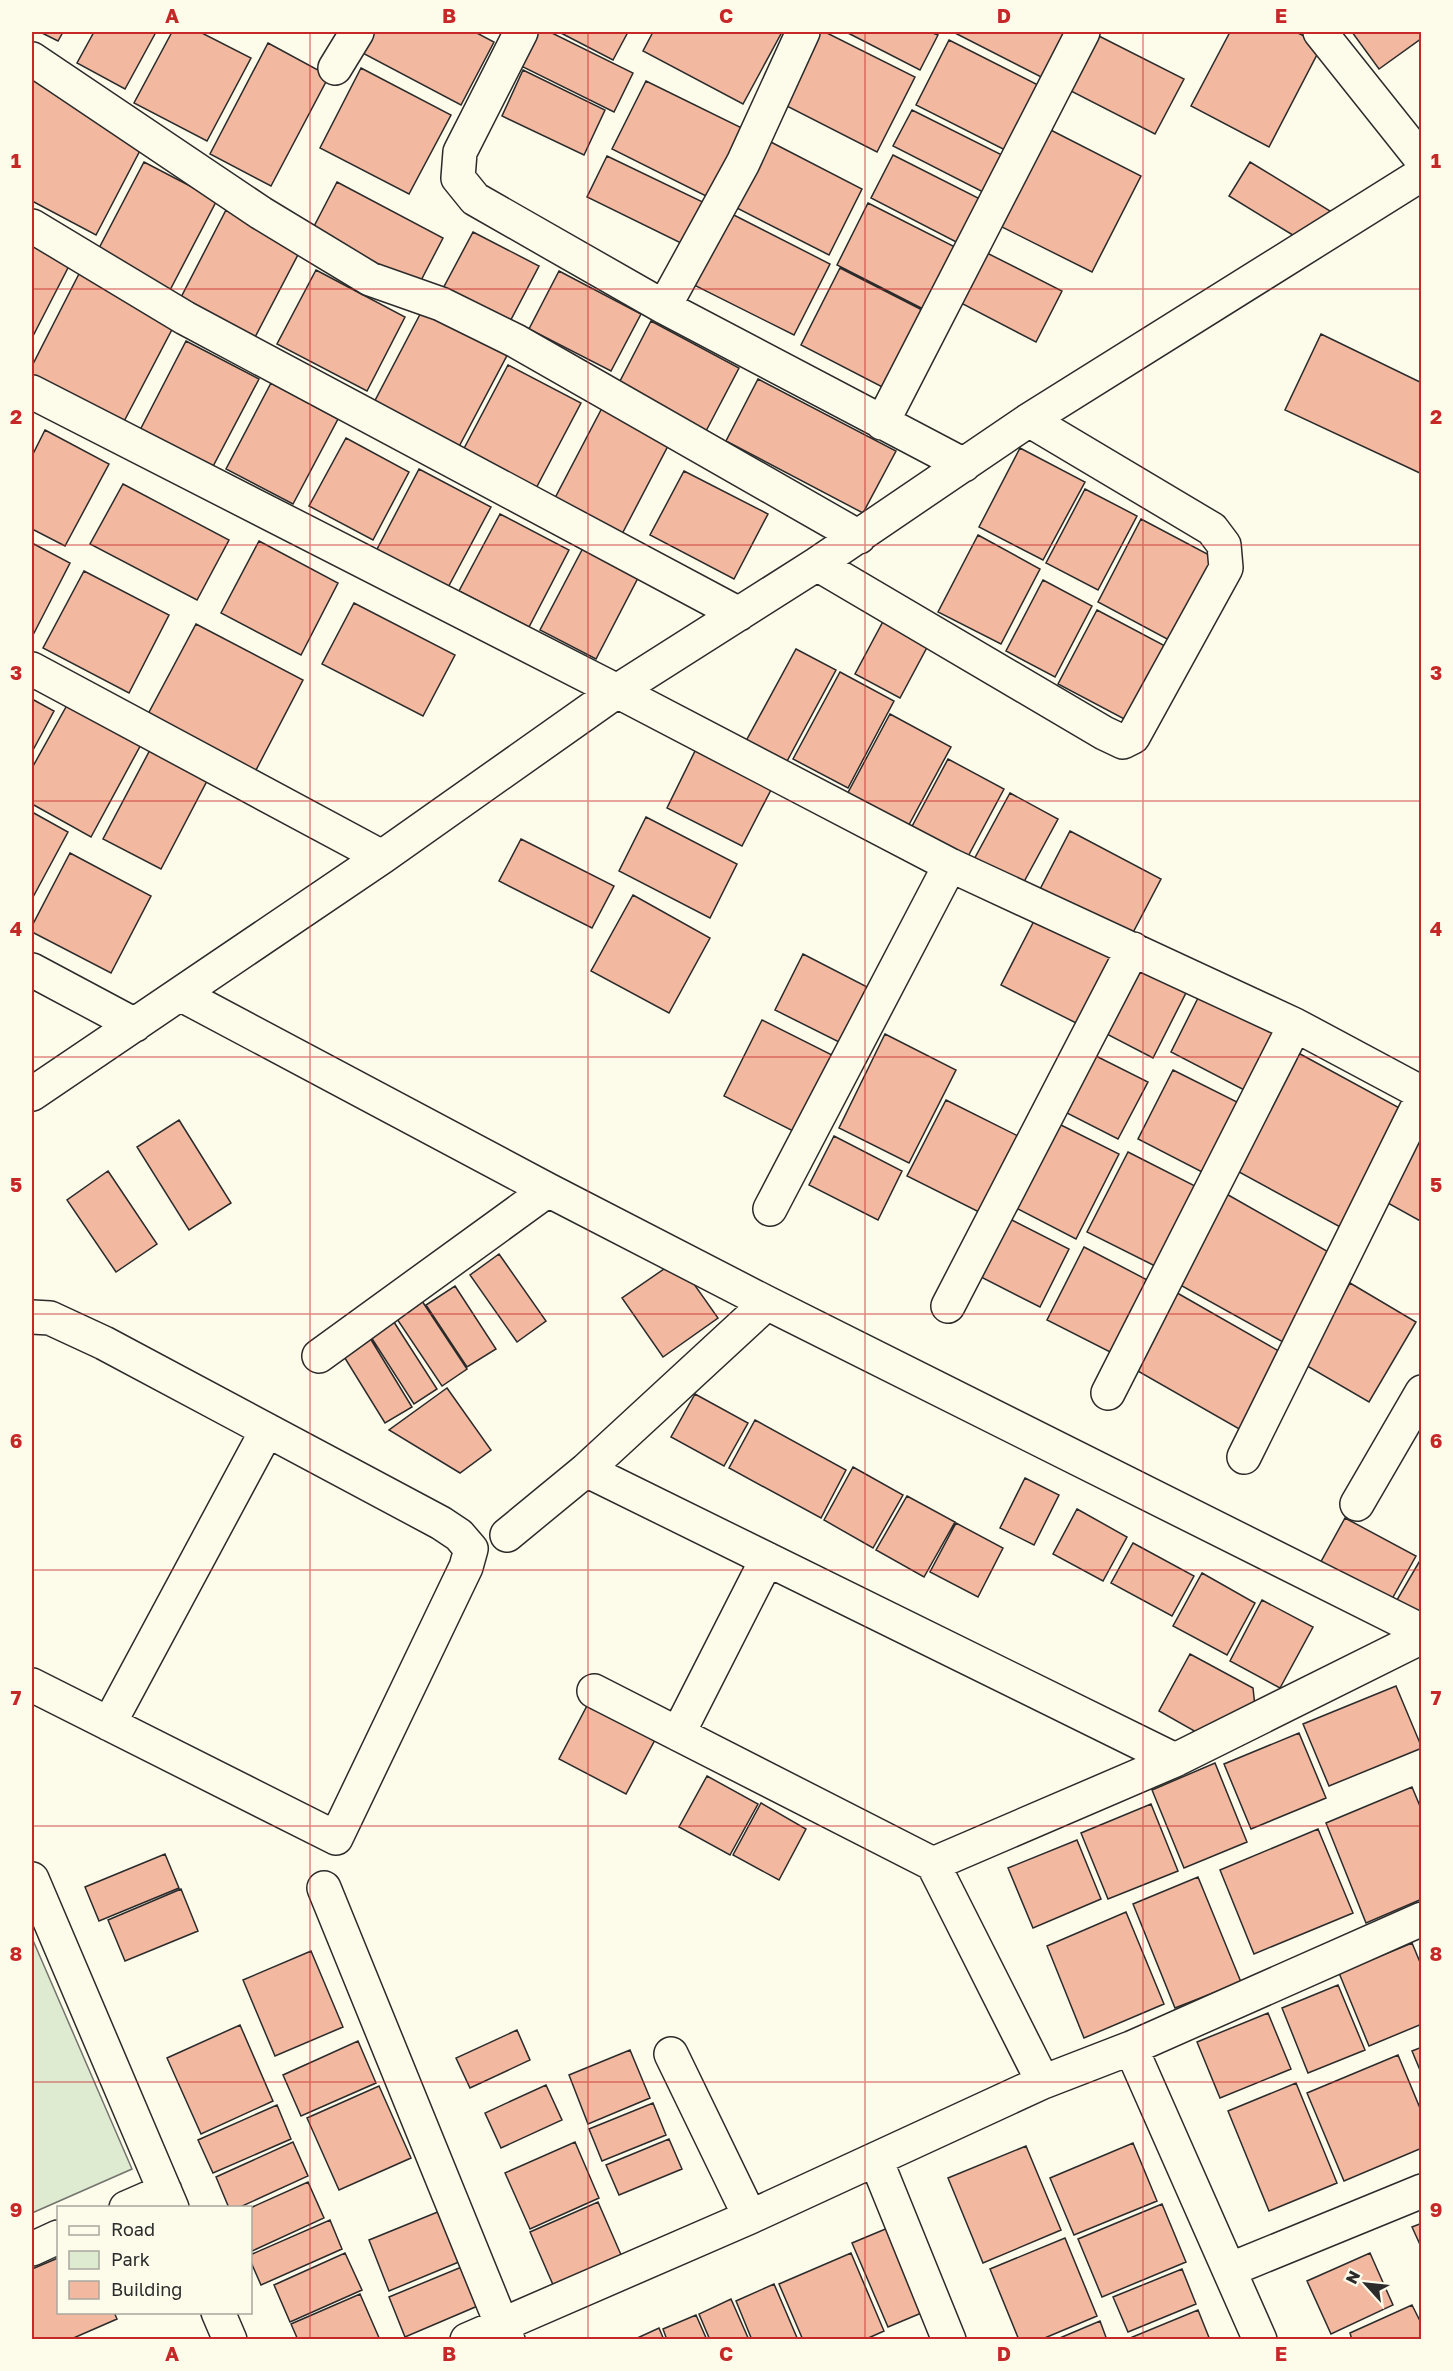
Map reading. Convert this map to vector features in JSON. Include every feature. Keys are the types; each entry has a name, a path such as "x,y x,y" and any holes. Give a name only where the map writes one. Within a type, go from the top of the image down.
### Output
{"street":[{"path":"335,68 357,32"},
{"path":"521,32 460,152 458,178 476,199 664,307 964,465"},
{"path":"664,307 743,163 803,32"},
{"path":"882,423 1083,32"},
{"path":"1320,32 1422,160"},
{"path":"32,59 261,213 370,279 441,304 516,341 859,537"},
{"path":"32,1094 382,856 617,691 859,537 1029,420 1422,174"},
{"path":"32,226 185,318 739,614"},
{"path":"32,392 617,691 950,865 1295,1025 1422,1093"},
{"path":"817,564 1104,733 1123,742 1133,737 1226,568 1224,545 1212,529 1029,420"},
{"path":"32,669 382,856"},
{"path":"770,1209 950,865"},
{"path":"948,1306 1133,949"},
{"path":"32,970 135,1025"},
{"path":"180,994 766,1304 1422,1631"},
{"path":"1108,1393 1295,1025"},
{"path":"1244,1457 1422,1098"},
{"path":"319,1356 548,1190"},
{"path":"507,1535 585,1470 766,1304"},
{"path":"32,1317 50,1317 104,1343 441,1523 459,1535 471,1549 466,1567 336,1838 32,1685"},
{"path":"1357,1504 1422,1392"},
{"path":"109,1724 267,1430"},
{"path":"585,1470 1175,1760"},
{"path":"678,1734 767,1559"},
{"path":"933,1864 1175,1760 1422,1637"},
{"path":"594,1691 933,1864 1043,2082"},
{"path":"32,1879 169,2199 136,2206"},
{"path":"324,1888 505,2332"},
{"path":"467,2340 505,2332 1043,2082 1131,2048 1422,1919"},
{"path":"1131,2048 1260,2340"},
{"path":"671,2054 750,2217"},
{"path":"876,2160 949,2340"},
{"path":"1228,2270 1422,2191"},
{"path":"32,2249 57,2237"},
{"path":"218,2314 230,2340"}],"green space":[{"path":"32,1938 132,2169 32,2213"}],"building":[{"path":"40,32 63,32 58,41"},
{"path":"94,32 156,32 125,89 77,63"},
{"path":"172,32 200,32 251,58 207,141 134,103"},
{"path":"365,32 475,32 494,42 461,105 355,49"},
{"path":"528,32 550,32 633,73 614,112 513,62"},
{"path":"559,32 628,32 613,60"},
{"path":"653,32 782,32 743,104 643,51"},
{"path":"810,32 825,32 915,77 877,152 775,100"},
{"path":"846,32 930,32 938,35 920,70"},
{"path":"956,32 1077,32 1051,82"},
{"path":"1230,32 1296,32 1322,45 1269,147 1191,106"},
{"path":"1352,32 1422,32 1422,38 1379,69"},
{"path":"1093,33 1184,79 1155,134 1065,88"},
{"path":"949,40 1044,88 1011,153 916,105"},
{"path":"268,43 329,76 271,186 210,154"},
{"path":"361,68 451,115 409,194 320,148"},
{"path":"523,70 605,110 584,155 502,116"},
{"path":"32,79 146,139 96,235 32,201"},
{"path":"646,81 750,132 716,201 612,149"},
{"path":"912,110 1004,156 985,193 893,146"},
{"path":"1039,124 1141,176 1092,272 990,221"},
{"path":"765,139 862,189 829,255 731,205"},
{"path":"893,155 986,202 964,246 871,198"},
{"path":"607,156 709,205 689,247 587,197"},
{"path":"144,162 217,200 169,292 96,254"},
{"path":"1250,162 1335,214 1301,240 1229,196"},
{"path":"337,182 443,238 415,292 309,236"},
{"path":"868,203 959,249 927,311 837,265"},
{"path":"722,209 830,264 794,335 686,281"},
{"path":"226,210 301,249 251,345 176,307"},
{"path":"473,232 539,266 505,331 439,296"},
{"path":"32,239 72,260 32,338"},
{"path":"985,252 1062,291 1036,342 959,302"},
{"path":"82,268 178,318 120,429 32,382 32,366"},
{"path":"840,268 930,314 890,391 801,345"},
{"path":"316,270 405,317 367,391 277,344"},
{"path":"559,271 641,314 611,371 529,329"},
{"path":"427,301 512,346 454,456 369,412"},
{"path":"651,321 739,368 706,431 618,385"},
{"path":"1321,334 1422,383 1422,474 1285,410"},
{"path":"186,341 259,379 210,472 138,434"},
{"path":"508,365 581,403 533,494 460,456"},
{"path":"758,379 896,451 863,513 726,441"},
{"path":"271,383 338,419 293,504 226,469"},
{"path":"602,408 669,444 622,534 555,498"},
{"path":"45,430 109,464 65,546 32,529 32,456"},
{"path":"346,438 409,472 373,540 309,506"},
{"path":"1020,448 1085,482 1043,560 979,527"},
{"path":"419,469 491,507 445,593 374,555"},
{"path":"684,471 768,514 734,579 650,535"},
{"path":"123,484 229,540 197,600 90,544"},
{"path":"1085,489 1137,516 1098,590 1046,563"},
{"path":"500,514 569,550 529,627 459,591"},
{"path":"1141,519 1213,557 1169,640 1098,602"},
{"path":"978,535 1040,569 1001,644 938,612"},
{"path":"259,541 338,583 301,655 221,613"},
{"path":"32,543 70,563 32,637"},
{"path":"583,548 639,576 596,659 540,630"},
{"path":"84,571 169,615 129,693 43,648"},
{"path":"1043,580 1092,606 1055,677 1006,651"},
{"path":"354,603 455,655 423,716 322,664"},
{"path":"1097,610 1167,647 1128,721 1058,684"},
{"path":"887,614 932,638 900,698 855,674"},
{"path":"196,624 303,680 255,772 147,716"},
{"path":"796,649 836,670 786,763 746,741"},
{"path":"840,672 894,701 848,788 793,759"},
{"path":"71,698 144,739 91,837 32,804 32,768"},
{"path":"32,699 54,711 32,752"},
{"path":"890,714 951,747 905,832 844,800"},
{"path":"697,747 773,786 742,846 667,808"},
{"path":"151,748 208,779 161,869 103,839"},
{"path":"948,759 1004,789 965,862 909,832"},
{"path":"1010,793 1058,819 1019,891 971,865"},
{"path":"32,812 68,832 32,899"},
{"path":"646,817 737,864 710,918 619,871"},
{"path":"1070,831 1161,879 1127,944 1036,897"},
{"path":"521,839 614,886 592,928 499,881"},
{"path":"70,853 151,896 111,973 32,932 32,926"},
{"path":"633,895 710,938 669,1013 591,971"},
{"path":"1035,919 1120,962 1086,1028 1001,985"},
{"path":"1135,953 1192,981 1153,1058 1097,1029"},
{"path":"803,954 875,991 847,1046 775,1010"},
{"path":"1203,988 1283,1028 1250,1093 1171,1052"},
{"path":"762,1020 836,1057 797,1133 724,1096"},
{"path":"885,1034 956,1070 909,1163 839,1128"},
{"path":"1291,1049 1405,1111 1342,1228 1228,1166"},
{"path":"1090,1053 1148,1082 1118,1139 1061,1110"},
{"path":"1173,1070 1239,1103 1204,1173 1138,1139"},
{"path":"946,1100 1026,1140 987,1216 907,1176"},
{"path":"1422,1115 1422,1222 1377,1197"},
{"path":"179,1120 231,1203 189,1230 137,1147"},
{"path":"1059,1124 1119,1154 1076,1239 1016,1208"},
{"path":"834,1136 902,1171 878,1220 809,1185"},
{"path":"1128,1152 1197,1187 1157,1267 1087,1232"},
{"path":"108,1171 157,1244 116,1272 67,1200"},
{"path":"1223,1192 1332,1254 1283,1342 1173,1281"},
{"path":"1008,1218 1069,1249 1040,1307 979,1276"},
{"path":"1084,1247 1155,1284 1118,1356 1047,1320"},
{"path":"499,1254 546,1321 517,1342 470,1275"},
{"path":"677,1260 718,1318 663,1357 622,1298"},
{"path":"1350,1283 1416,1322 1369,1402 1302,1363"},
{"path":"455,1286 496,1349 467,1367 426,1305"},
{"path":"1172,1290 1284,1354 1241,1430 1129,1366"},
{"path":"422,1301 467,1369 442,1386 397,1319"},
{"path":"392,1319 437,1389 414,1404 369,1334"},
{"path":"370,1338 412,1407 385,1423 343,1355"},
{"path":"447,1388 491,1450 460,1473 389,1430"},
{"path":"695,1394 748,1423 724,1466 671,1437"},
{"path":"755,1420 846,1470 821,1518 729,1468"},
{"path":"853,1467 903,1495 873,1548 824,1520"},
{"path":"1025,1478 1059,1495 1034,1545 1000,1528"},
{"path":"907,1496 955,1522 924,1577 876,1550"},
{"path":"1077,1509 1127,1537 1103,1581 1053,1554"},
{"path":"1345,1518 1416,1556 1388,1606 1318,1567"},
{"path":"956,1523 1003,1548 978,1597 930,1572"},
{"path":"1133,1543 1194,1576 1172,1616 1111,1583"},
{"path":"1422,1557 1422,1620 1394,1605"},
{"path":"1202,1573 1255,1603 1227,1655 1173,1626"},
{"path":"1262,1600 1313,1627 1280,1688 1230,1661"},
{"path":"1190,1654 1253,1688 1256,1716 1196,1732 1159,1711"},
{"path":"1396,1686 1422,1748 1329,1786 1303,1724"},
{"path":"589,1702 656,1738 626,1794 559,1759"},
{"path":"1299,1733 1326,1798 1251,1829 1224,1764"},
{"path":"1215,1763 1247,1842 1184,1868 1152,1790"},
{"path":"707,1776 758,1804 730,1855 679,1827"},
{"path":"1412,1787 1422,1811 1422,1899 1366,1923 1326,1823"},
{"path":"761,1803 806,1829 779,1880 733,1855"},
{"path":"1151,1804 1178,1871 1108,1899 1081,1833"},
{"path":"1318,1829 1353,1913 1254,1954 1220,1870"},
{"path":"1077,1840 1101,1899 1033,1928 1008,1868"},
{"path":"165,1854 179,1888 99,1921 85,1887"},
{"path":"1198,1877 1241,1982 1175,2008 1133,1904"},
{"path":"181,1889 198,1931 125,1961 108,1920"},
{"path":"1126,1912 1164,2004 1084,2038 1047,1946"},
{"path":"1412,1943 1422,1967 1422,2024 1369,2046 1339,1973"},
{"path":"311,1951 343,2027 275,2056 243,1980"},
{"path":"1338,1985 1365,2050 1308,2073 1282,2008"},
{"path":"1268,2013 1291,2069 1220,2098 1197,2042"},
{"path":"240,2025 273,2101 201,2134 167,2058"},
{"path":"517,2030 530,2060 470,2088 456,2058"},
{"path":"358,2041 376,2083 301,2116 283,2075"},
{"path":"1422,2047 1422,2075 1412,2051"},
{"path":"630,2050 650,2098 588,2124 569,2075"},
{"path":"1398,2055 1422,2113 1422,2148 1344,2181 1307,2093"},
{"path":"1296,2083 1337,2183 1269,2211 1228,2111"},
{"path":"546,2085 562,2120 501,2148 485,2113"},
{"path":"379,2086 411,2158 339,2190 307,2118"},
{"path":"653,2103 666,2135 602,2161 589,2129"},
{"path":"277,2105 291,2139 213,2173 198,2140"},
{"path":"669,2139 682,2169 619,2195 606,2165"},
{"path":"293,2142 308,2176 242,2206 228,2206 216,2177"},
{"path":"575,2142 599,2198 530,2229 505,2173"},
{"path":"1133,2143 1157,2201 1074,2235 1050,2178"},
{"path":"1026,2146 1061,2230 983,2263 948,2178"},
{"path":"308,2182 324,2218 252,2251 252,2207"},
{"path":"598,2202 622,2257 554,2287 530,2232"},
{"path":"1162,2204 1186,2262 1102,2297 1078,2239"},
{"path":"445,2209 466,2259 389,2291 369,2240"},
{"path":"330,2220 342,2249 261,2285 252,2265 252,2254"},
{"path":"1422,2223 1422,2249 1412,2227"},
{"path":"895,2225 931,2309 888,2327 852,2243"},
{"path":"1065,2238 1097,2316 1040,2340 1019,2340 990,2269"},
{"path":"345,2253 362,2290 290,2322 274,2285"},
{"path":"851,2253 884,2331 864,2340 803,2340 779,2284"},
{"path":"1370,2253 1393,2305 1331,2334 1307,2281"},
{"path":"57,2258 57,2314 115,2314 117,2319 69,2340 32,2340 32,2269"},
{"path":"464,2266 480,2305 405,2337 389,2297"},
{"path":"1182,2269 1196,2304 1128,2332 1113,2297"},
{"path":"774,2284 798,2340 752,2340 736,2301"},
{"path":"360,2294 380,2340 298,2340 291,2324"},
{"path":"731,2299 749,2340 710,2340 699,2314"},
{"path":"1412,2305 1422,2325 1422,2340 1352,2340 1350,2333"},
{"path":"1198,2310 1210,2340 1130,2340 1130,2338"},
{"path":"696,2315 707,2340 667,2340 663,2329"},
{"path":"1100,2321 1107,2340 1055,2340"},
{"path":"659,2328 664,2340 633,2340"}]}
